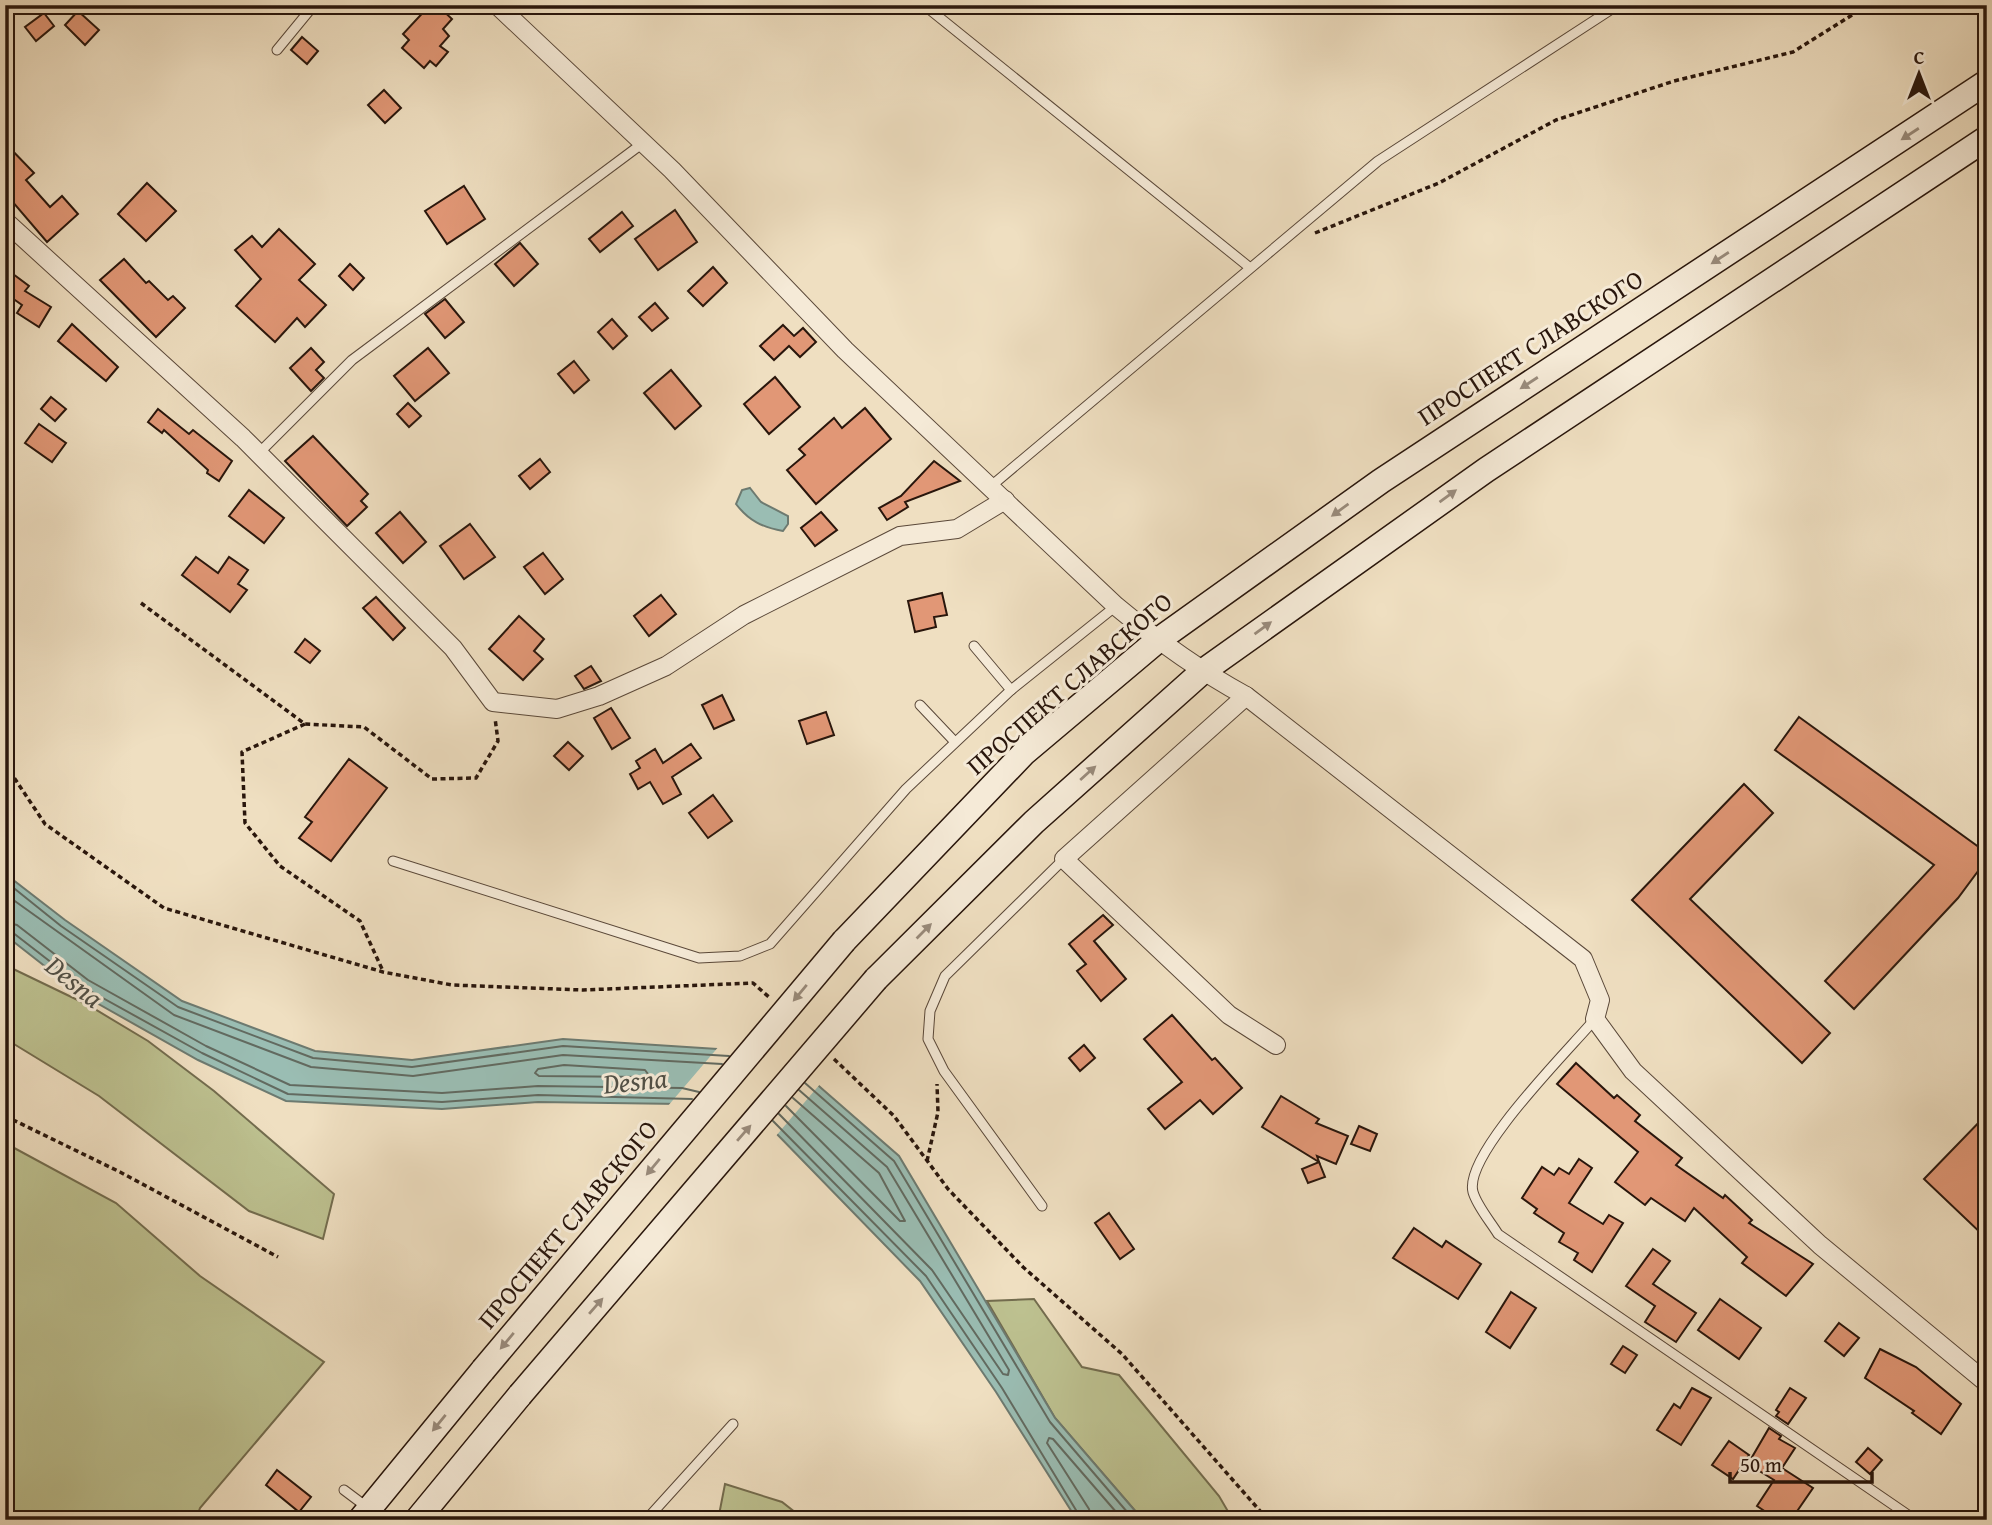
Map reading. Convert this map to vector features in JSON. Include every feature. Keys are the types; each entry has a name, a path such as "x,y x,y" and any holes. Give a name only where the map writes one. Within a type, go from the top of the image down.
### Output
{"main road":[{"name":"ПРОСПЕКТ СЛАВСКОГО","path":"364,1514 844,941 1016,761 1157,641 1381,481 1987,82"},
{"path":"417,1520 520,1395 876,979 1034,822 1202,672 1477,475 1987,138"}],"street":[{"path":"497,5 643,143 845,349 1116,606 1157,641 1202,672 1246,696 1583,959 1600,1000 1595,1019 1633,1071 1810,1236 1987,1383"},
{"path":"5,220 258,454 453,648 493,702 557,709 599,695 666,666 744,615 900,536 957,529 1005,500"},
{"path":"1246,696 1064,859 1229,1015 1276,1045"}],"lane":[{"path":"277,50 314,5"},
{"path":"924,5 1249,267"},
{"path":"990,487 1378,161 1618,5"},
{"path":"258,454 352,360 643,143"},
{"path":"393,861 699,958 740,956 770,944 906,789 1011,690 1116,606"},
{"path":"974,646 1011,690"},
{"path":"920,705 955,742"},
{"path":"1042,1206 944,1071 928,1039 930,1011 945,976 1064,859"},
{"path":"1595,1019 1493,1138 1474,1171 1473,1192 1498,1234 1908,1516 1905,1520"},
{"path":"646,1520 733,1424"},
{"path":"344,1490 364,1514"}],"path":[{"path":"1307,236 1439,183 1556,120 1674,81 1793,52 1868,5"},
{"path":"141,603 305,724"},
{"path":"383,972 360,921 280,866 245,823 243,752 305,724 364,727 432,779 476,778 498,741 493,702"},
{"path":"5,764 46,824 164,908 383,972 452,985 583,990 753,983 773,1002"},
{"path":"927,1161 938,1112 935,1054"},
{"path":"834,1059 894,1116 948,1189 1023,1267 1122,1354 1268,1520"},
{"path":"5,1116 120,1172 278,1257"}],"green space":[{"path":"5,965 88,1005 148,1041 214,1091 334,1194 323,1239 249,1211 99,1096 5,1038"},
{"path":"5,1143 116,1203 200,1276 324,1362 200,1508 196,1520 5,1520"},
{"path":"1034,1299 1082,1367 1119,1375 1219,1496 1233,1520 1143,1520 1055,1418 987,1301"},
{"path":"725,1484 782,1502 805,1520 718,1520"}],"water":[{"path":"750,488 761,502 788,516 788,524 783,531 756,522 736,504 742,490"},
{"name":"Desna","path":"5,869 12,879 65,920 182,1001 315,1051 412,1060 563,1039 781,1053 899,1156 1055,1418 1143,1520 1077,1520 996,1392 920,1281 771,1128 681,1104 538,1102 442,1109 286,1101 198,1060 79,993 5,935"}],"pier":[{"path":"720,1045 782,1050 821,1083 775,1137 769,1131 681,1107 667,1107"}],"building":[{"path":"430,5 437,5 452,19 443,29 449,36 440,46 448,52 436,66 430,61 424,68 402,48 409,40 403,34"},
{"path":"78,11 99,30 85,45 65,25"},
{"path":"44,13 54,26 36,41 25,27"},
{"path":"302,37 318,51 307,64 291,50"},
{"path":"384,90 401,108 385,123 368,105"},
{"path":"5,143 34,173 26,180 50,207 62,196 78,214 47,242 5,193"},
{"path":"147,183 176,211 146,241 118,214"},
{"path":"464,186 485,219 447,244 425,211"},
{"path":"675,210 697,242 658,270 635,239"},
{"path":"622,212 633,226 600,252 589,239"},
{"path":"279,229 315,264 299,280 326,305 305,327 297,318 275,342 236,306 261,279 235,250 252,236 262,247"},
{"path":"520,243 538,264 514,286 495,264"},
{"path":"124,259 146,283 149,281 168,300 173,296 185,308 156,337 100,280"},
{"path":"350,264 364,278 353,290 339,276"},
{"path":"713,267 727,283 703,306 688,291"},
{"path":"5,268 29,286 25,291 51,307 39,327 17,313 22,305 5,293"},
{"path":"445,299 464,322 445,338 425,314"},
{"path":"655,303 668,318 652,331 639,317"},
{"path":"612,319 627,336 613,349 598,332"},
{"path":"72,324 118,367 106,381 58,341"},
{"path":"783,325 794,336 803,328 816,342 800,357 789,346 774,360 760,346"},
{"path":"311,348 324,362 316,370 324,378 311,391 290,368"},
{"path":"428,348 449,373 415,401 394,376"},
{"path":"574,361 589,380 574,393 558,374"},
{"path":"671,370 701,406 675,429 644,393"},
{"path":"775,377 800,407 769,434 744,404"},
{"path":"51,397 66,409 55,421 41,409"},
{"path":"408,403 421,416 409,427 397,414"},
{"path":"865,408 891,439 816,504 787,470 805,455 799,449 834,418 842,428"},
{"path":"158,409 189,434 193,430 232,461 219,481 207,473 208,470 164,430 162,433 148,422"},
{"path":"39,424 66,443 52,462 25,443"},
{"path":"313,436 368,494 361,501 367,507 347,526 285,461"},
{"path":"540,459 550,472 530,489 519,476"},
{"path":"934,461 960,481 905,502 908,507 887,520 879,508 901,496"},
{"path":"249,490 284,518 264,543 229,516"},
{"path":"400,512 426,542 403,563 376,533"},
{"path":"821,512 837,530 815,546 801,528"},
{"path":"470,524 495,557 464,579 440,546"},
{"path":"543,553 563,579 545,594 524,567"},
{"path":"196,557 218,573 229,557 248,570 238,584 247,590 230,612 182,575"},
{"path":"942,593 947,615 934,617 936,627 915,632 908,601"},
{"path":"661,595 676,614 649,636 634,616"},
{"path":"376,597 405,628 393,640 363,608"},
{"path":"519,616 544,639 534,651 543,659 523,680 489,649"},
{"path":"305,639 320,651 310,663 295,652"},
{"path":"591,666 601,681 584,689 575,676"},
{"path":"722,695 734,720 714,729 702,705"},
{"path":"611,708 630,738 612,749 594,718"},
{"path":"826,712 834,735 807,744 799,721"},
{"path":"1799,717 1987,853 1987,859 1958,898 1854,1009 1825,981 1934,865 1775,750"},
{"path":"568,742 583,756 569,770 554,756"},
{"path":"691,744 701,758 672,777 681,794 663,804 650,782 638,789 630,774 640,768 636,761 655,749 663,763"},
{"path":"349,759 387,788 331,861 299,838 312,822 305,817"},
{"path":"1744,784 1773,813 1690,899 1830,1033 1802,1063 1632,900"},
{"path":"713,795 732,821 708,838 689,813"},
{"path":"1103,915 1113,925 1094,941 1126,979 1101,1001 1077,971 1086,964 1069,944"},
{"path":"1172,1015 1212,1060 1215,1058 1242,1088 1213,1114 1200,1100 1165,1129 1148,1109 1182,1082 1144,1039"},
{"path":"1084,1045 1095,1058 1080,1071 1069,1058"},
{"path":"1576,1063 1614,1098 1617,1095 1640,1115 1635,1121 1682,1158 1676,1165 1723,1198 1725,1195 1752,1220 1749,1223 1813,1264 1786,1296 1742,1263 1747,1257 1694,1208 1685,1221 1651,1198 1645,1205 1615,1182 1638,1152 1557,1084"},
{"path":"1281,1096 1319,1119 1316,1123 1348,1136 1336,1164 1317,1156 1319,1162 1262,1127"},
{"path":"1987,1114 1987,1239 1924,1179"},
{"path":"1359,1126 1377,1134 1370,1151 1351,1144"},
{"path":"1579,1159 1592,1168 1569,1203 1603,1224 1609,1215 1623,1223 1592,1272 1574,1260 1578,1253 1559,1242 1564,1233 1534,1213 1537,1209 1522,1198 1542,1167 1554,1175 1559,1168 1569,1174"},
{"path":"1319,1162 1325,1177 1308,1183 1302,1169"},
{"path":"1109,1213 1134,1249 1120,1259 1095,1223"},
{"path":"1414,1228 1442,1247 1446,1241 1481,1264 1458,1299 1393,1258"},
{"path":"1653,1249 1670,1261 1653,1284 1696,1313 1676,1342 1645,1322 1655,1306 1626,1286"},
{"path":"1511,1292 1536,1308 1510,1348 1486,1332"},
{"path":"1720,1299 1761,1328 1739,1359 1698,1330"},
{"path":"1839,1323 1859,1338 1844,1356 1825,1341"},
{"path":"1623,1346 1637,1355 1625,1373 1611,1364"},
{"path":"1880,1349 1916,1367 1961,1404 1941,1434 1912,1413 1914,1411 1865,1378"},
{"path":"1692,1388 1711,1398 1681,1445 1657,1430 1674,1404 1680,1408"},
{"path":"1790,1388 1806,1398 1788,1424 1776,1416 1779,1412 1776,1410"},
{"path":"1769,1428 1781,1436 1779,1439 1795,1448 1782,1468 1813,1488 1791,1520 1778,1520 1757,1506 1774,1480 1748,1464"},
{"path":"1729,1441 1749,1455 1733,1479 1712,1465"},
{"path":"1868,1448 1882,1460 1870,1474 1856,1462"},
{"path":"277,1470 311,1497 299,1512 266,1485"}]}
